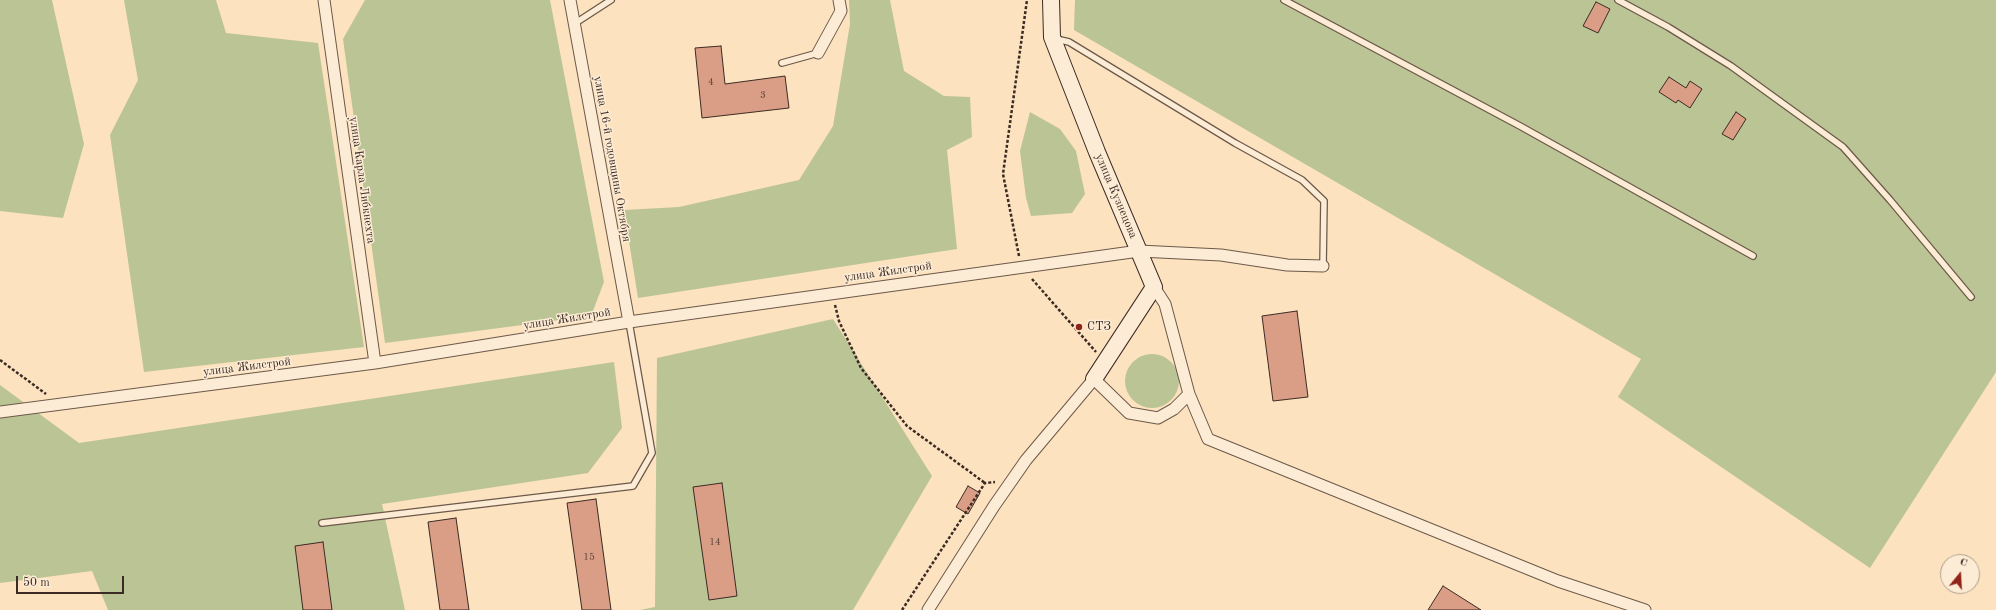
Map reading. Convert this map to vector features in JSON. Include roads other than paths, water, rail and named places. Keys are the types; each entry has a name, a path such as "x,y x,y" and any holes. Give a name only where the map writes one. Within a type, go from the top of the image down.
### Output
{"street":[{"name":"улица Карла Либкнехта","path":"324,0 375,363"},
{"name":"улица 16-й годовщины Октября","path":"570,0 629,322"},
{"name":"улица Кузнецова","path":"1051,0 1052,37 1154,287"},
{"name":"улица Жилстрой","path":"0,412 375,363 629,322 833,292 1139,251 1221,255 1287,265 1323,266"},
{"path":"928,610 994,506 1026,460 1094,379 1154,287 1165,304 1189,394 1208,439 1558,581 1646,610"},
{"path":"1094,379 1129,413 1158,418 1174,410 1189,394"}],"lane":[{"path":"574,24 611,0"},
{"path":"782,62 818,53 841,12 839,0"},
{"path":"1284,0 1520,126 1753,256"},
{"path":"1618,0 1668,27 1731,66 1843,147 1890,200 1971,297"},
{"path":"1052,37 1068,42 1235,143 1302,180 1324,201 1323,266"},
{"path":"322,523 633,486 652,453 629,322"}],"place":[{"name":"СТЗ","path":"1079,327"}]}
